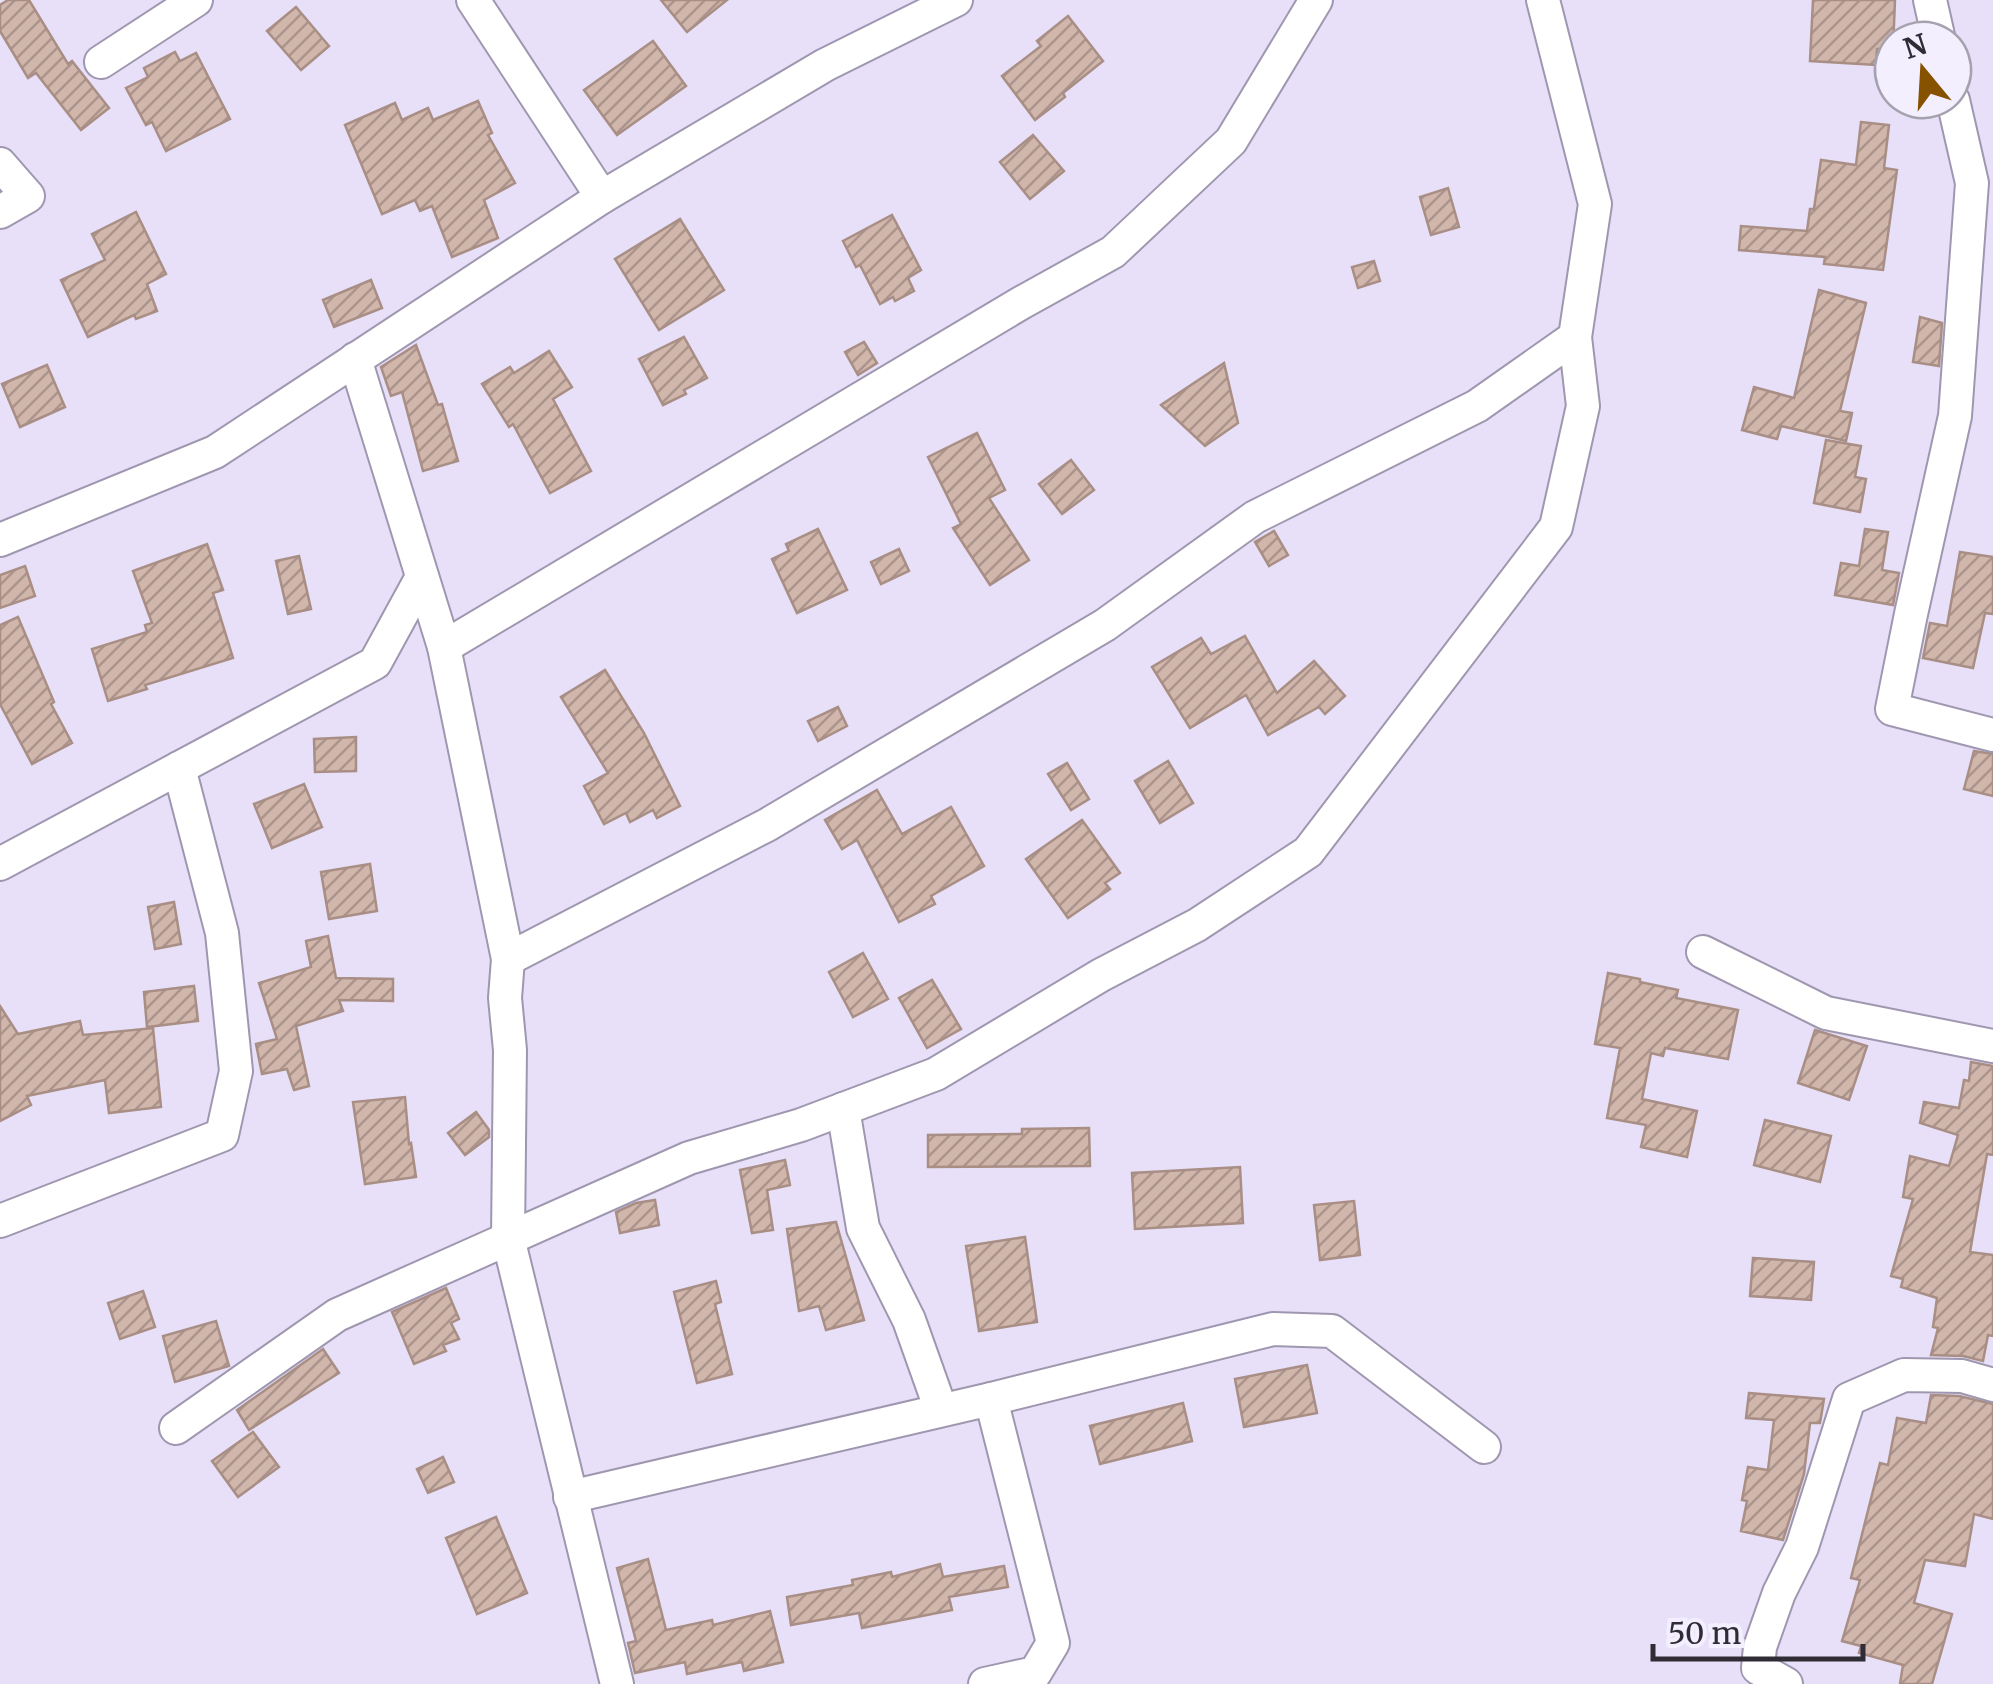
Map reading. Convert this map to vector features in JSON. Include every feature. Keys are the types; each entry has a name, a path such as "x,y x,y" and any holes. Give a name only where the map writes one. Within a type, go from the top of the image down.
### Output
{"street":[{"path":"101,62 196,0"},
{"path":"473,0 602,197"},
{"path":"0,540 214,452 602,197 825,65 956,0"},
{"path":"444,647 1113,252 1230,141 1316,0"},
{"path":"176,1428 337,1315 690,1158 801,1125 936,1074 1101,975 1197,925 1308,852 1556,527 1583,406 1576,337 1595,204 1543,0"},
{"path":"1957,120 1972,183 1954,416 1892,709 1993,735"},
{"path":"0,164 28,196 0,212"},
{"path":"508,960 767,825 1105,625 1254,516 1477,406 1576,337"},
{"path":"355,360 444,647 508,960 508,1238 617,1684"},
{"path":"0,864 375,663 422,577"},
{"path":"0,1221 222,1135 236,1072 222,933 179,768"},
{"path":"1703,952 1826,1013 1993,1046"},
{"path":"843,1109 863,1228 909,1320 941,1410"},
{"path":"570,1498 1273,1329 1332,1331 1484,1447"},
{"path":"1786,1684 1758,1668 1760,1647 1778,1594 1802,1547 1849,1399 1904,1376 1962,1376 1993,1386"},
{"path":"984,1684 1035,1674 1053,1643 990,1398"}],"building":[{"path":"8,0 29,0 68,64 72,61 109,108 81,130 36,73 28,78 0,31 0,5"},
{"path":"661,0 727,0 687,32"},
{"path":"1813,0 1895,0 1894,20 1873,20 1873,65 1810,61"},
{"path":"296,7 329,46 301,70 267,31"},
{"path":"1068,16 1103,61 1035,120 1002,76 1041,46 1037,41"},
{"path":"653,41 686,86 617,135 584,90"},
{"path":"175,52 180,61 196,53 230,119 166,151 152,122 146,125 126,88 148,77 144,68"},
{"path":"478,101 492,133 488,135 515,183 484,200 498,238 452,257 432,206 420,211 415,200 382,214 345,125 395,103 402,120 428,108 433,120"},
{"path":"1861,122 1889,125 1884,168 1897,170 1883,270 1824,264 1825,257 1739,250 1741,226 1807,231 1821,160 1856,165"},
{"path":"1033,135 1064,171 1030,199 1000,162"},
{"path":"1448,188 1459,227 1431,235 1420,197"},
{"path":"136,212 166,274 147,284 157,311 136,319 134,315 88,337 61,280 105,260 92,234"},
{"path":"892,215 921,270 908,278 914,291 880,304 843,241"},
{"path":"680,219 724,290 659,330 615,259"},
{"path":"1374,261 1380,281 1358,288 1352,267"},
{"path":"371,280 382,308 334,327 323,300"},
{"path":"1819,290 1866,303 1840,411 1852,413 1846,441 1781,426 1777,439 1742,430 1754,387 1794,398"},
{"path":"1920,317 1942,323 1939,366 1913,362"},
{"path":"684,337 707,378 663,405 639,359"},
{"path":"864,342 877,363 858,375 845,352"},
{"path":"416,345 438,405 442,404 458,461 423,471 402,392 391,396 381,367"},
{"path":"549,351 572,387 553,399 591,471 550,493 513,424 509,427 482,384 510,367 514,373"},
{"path":"1224,363 1238,423 1205,446 1161,405"},
{"path":"47,365 65,407 20,427 2,384"},
{"path":"977,433 1005,490 989,498 1029,560 990,585 953,528 961,524 928,457"},
{"path":"1826,440 1861,446 1855,477 1866,479 1860,512 1814,503"},
{"path":"1071,460 1094,490 1062,514 1039,484"},
{"path":"818,529 847,590 797,613 772,559 789,551 786,544"},
{"path":"1865,529 1888,532 1882,570 1899,573 1893,605 1835,595 1841,563 1859,566"},
{"path":"1274,531 1288,555 1269,566 1255,542"},
{"path":"207,544 223,590 213,593 233,658 145,685 147,689 108,701 92,649 147,632 145,625 152,623 133,571"},
{"path":"899,549 909,571 881,584 871,562"},
{"path":"1960,552 1993,557 1993,614 1985,613 1973,668 1923,658 1930,623 1947,626"},
{"path":"299,556 311,609 288,614 276,561"},
{"path":"25,566 35,596 0,608 0,575"},
{"path":"18,617 54,702 51,704 72,743 32,764 0,704 0,625"},
{"path":"1245,636 1277,693 1314,661 1345,696 1325,714 1319,707 1268,735 1246,695 1190,728 1152,667 1201,638 1211,654"},
{"path":"605,670 644,733 680,806 657,818 653,810 630,822 626,813 604,824 584,786 608,773 561,697"},
{"path":"838,707 847,726 818,741 808,721"},
{"path":"356,737 356,771 315,772 314,739"},
{"path":"1974,751 1993,754 1993,796 1964,789"},
{"path":"1168,761 1193,803 1160,823 1135,781"},
{"path":"1067,763 1089,799 1071,810 1048,774"},
{"path":"304,784 322,827 272,848 254,804"},
{"path":"877,790 902,834 951,807 984,866 931,896 935,904 899,922 857,840 842,849 825,820"},
{"path":"1082,820 1120,873 1105,883 1110,889 1068,918 1026,859"},
{"path":"370,864 377,911 329,919 321,872"},
{"path":"174,902 181,944 155,949 148,907"},
{"path":"328,936 336,978 393,979 393,1001 339,1000 343,1011 296,1026 309,1086 294,1090 287,1069 262,1074 256,1044 277,1039 259,983 311,967 306,941"},
{"path":"863,953 888,999 853,1017 829,972"},
{"path":"1608,973 1678,990 1676,998 1738,1010 1728,1059 1665,1048 1663,1056 1651,1053 1642,1099 1697,1111 1687,1157 1641,1147 1646,1125 1607,1118 1620,1048 1595,1044"},
{"path":"932,980 961,1029 927,1048 899,998"},
{"path":"194,986 198,1021 147,1027 144,992"},
{"path":"0,1006 18,1034 80,1021 83,1035 153,1028 161,1107 109,1113 105,1080 27,1096 31,1105 0,1121"},
{"path":"1815,1030 1867,1046 1849,1100 1798,1083"},
{"path":"1971,1062 1993,1066 1993,1155 1987,1154 1970,1252 1993,1255 1993,1336 1988,1335 1983,1361 1931,1355 1938,1328 1933,1327 1937,1298 1901,1287 1903,1279 1891,1276 1913,1199 1903,1197 1910,1156 1949,1166 1958,1135 1920,1123 1924,1102 1959,1108"},
{"path":"405,1097 416,1177 365,1184 353,1102"},
{"path":"476,1112 489,1130 489,1137 465,1155 448,1133"},
{"path":"1765,1120 1831,1136 1820,1182 1754,1165"},
{"path":"1089,1128 1090,1166 928,1167 928,1135 1022,1134 1022,1129"},
{"path":"785,1160 790,1185 767,1190 773,1230 752,1233 740,1170"},
{"path":"1240,1167 1243,1223 1135,1229 1132,1173"},
{"path":"655,1200 659,1225 620,1233 616,1212"},
{"path":"1354,1201 1360,1255 1320,1260 1314,1205"},
{"path":"836,1222 864,1320 826,1330 819,1306 799,1311 787,1229"},
{"path":"1025,1237 1037,1322 979,1331 966,1246"},
{"path":"1753,1258 1814,1262 1811,1300 1750,1296"},
{"path":"716,1281 721,1302 715,1304 732,1374 697,1383 674,1292"},
{"path":"446,1288 459,1319 451,1323 459,1339 443,1345 446,1351 414,1364 392,1312"},
{"path":"143,1291 155,1327 120,1339 108,1303"},
{"path":"216,1321 229,1366 175,1382 163,1336"},
{"path":"323,1349 339,1373 249,1430 237,1410"},
{"path":"1307,1365 1317,1413 1244,1427 1235,1379"},
{"path":"1749,1393 1824,1399 1820,1423 1810,1423 1804,1474 1783,1540 1741,1531 1748,1467 1768,1470 1774,1420 1746,1418"},
{"path":"1931,1395 1959,1396 1993,1404 1993,1519 1974,1514 1965,1566 1925,1560 1914,1603 1952,1614 1932,1684 1900,1684 1903,1665 1859,1653 1861,1646 1842,1641 1860,1580 1851,1578 1880,1463 1888,1465 1897,1418 1926,1423"},
{"path":"1183,1403 1192,1441 1100,1464 1090,1426"},
{"path":"253,1432 279,1467 238,1497 212,1461"},
{"path":"443,1457 454,1482 428,1493 417,1469"},
{"path":"496,1517 527,1593 477,1614 446,1538"},
{"path":"648,1559 666,1630 712,1620 713,1625 770,1611 783,1662 744,1671 742,1662 687,1674 685,1662 635,1673 628,1643 636,1641 617,1568"},
{"path":"940,1564 943,1577 1004,1566 1008,1587 949,1597 952,1610 862,1628 859,1613 791,1625 787,1597"}]}
